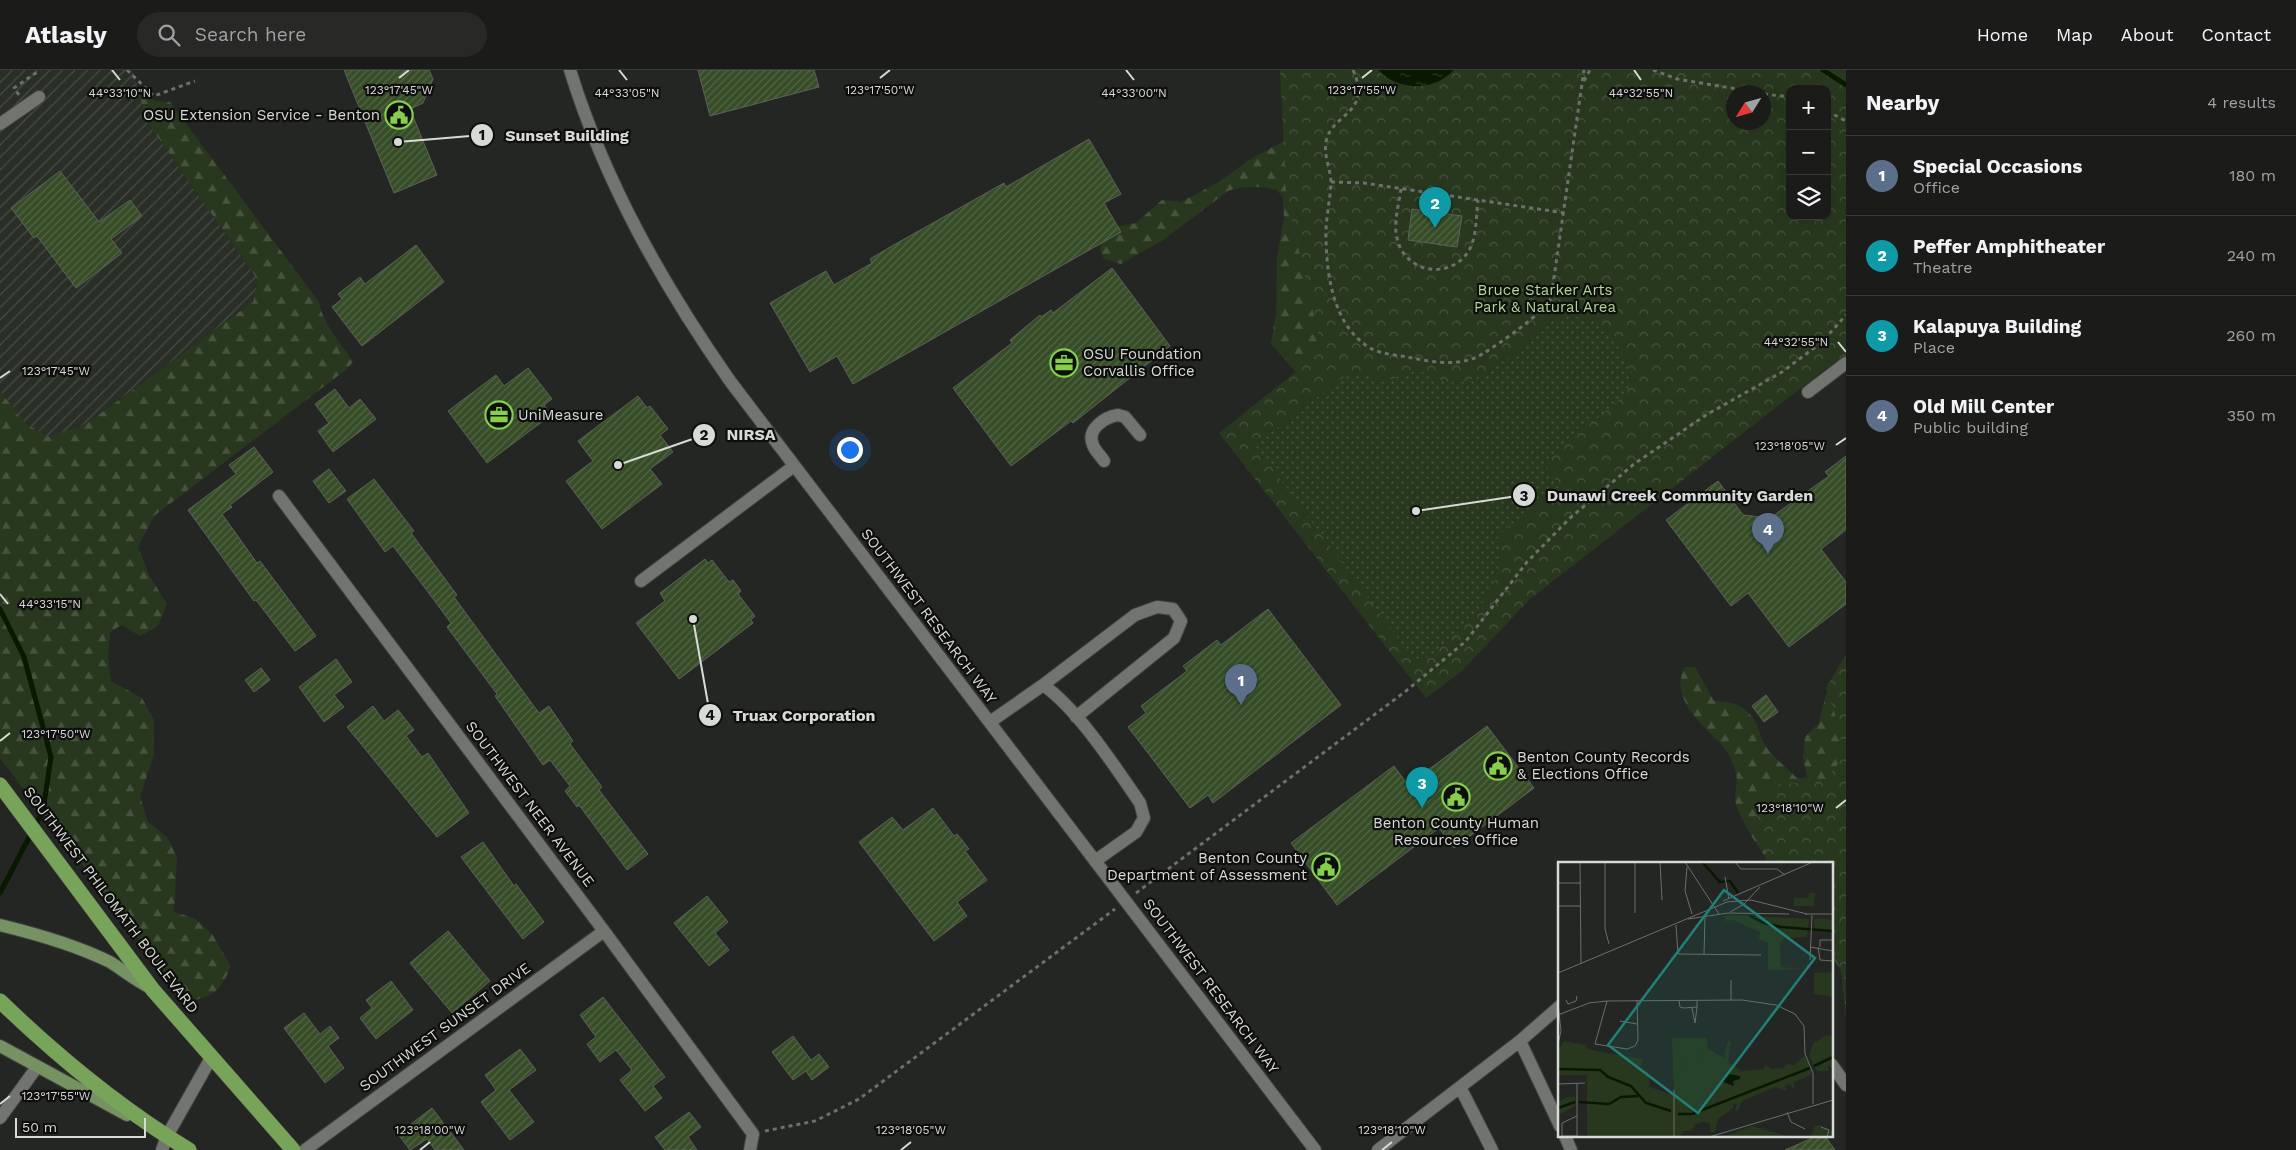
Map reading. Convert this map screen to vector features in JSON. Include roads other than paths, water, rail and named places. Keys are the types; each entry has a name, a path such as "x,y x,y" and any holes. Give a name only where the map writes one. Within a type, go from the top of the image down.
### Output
{"highway":[{"name":"SOUTHWEST PHILOMATH BOULEVARD","path":"0,784 153,990 293,1150"},
{"path":"0,1001 71,1066 164,1143 189,1150"}],"main road":[{"path":"0,925 30,932 89,952 111,963 153,990"},
{"path":"0,1046 164,1143"}],"street":[{"name":"SOUTHWEST RESEARCH WAY","path":"570,70 602,157 624,206 661,276 730,382 1315,1150"},
{"path":"0,124 39,97"},
{"path":"1808,392 1846,363"},
{"path":"1104,462 1092,444 1091,436 1102,420 1118,414 1125,417 1140,435"},
{"path":"641,581 794,466"},
{"name":"SOUTHWEST NEER AVENUE","path":"279,496 604,930 753,1134 750,1150"},
{"path":"990,722 1043,686 1135,615 1157,607 1173,609 1181,621 1174,638 1076,717"},
{"path":"1043,686 1058,695 1140,803 1144,818 1136,832 1096,861"},
{"name":"SOUTHWEST SUNSET DRIVE","path":"305,1150 604,930"},
{"path":"1378,1150 1520,1042 1558,1008"},
{"path":"1520,1042 1558,1122"},
{"path":"164,1143 212,1058"},
{"path":"0,1118 37,1067"},
{"path":"1834,1068 1846,1085"},
{"path":"1460,1086 1492,1150"},
{"path":"1566,1138 1571,1150"}],"water":[{"path":"1378,70 1454,70 1436,82 1416,86 1395,82"}],"waterway":[{"path":"1823,70 1846,85"},
{"path":"0,609 24,657 51,757 43,811 0,893"}],"place":[{"name":"OSU Extension Service - Benton","path":"399,115"},
{"name":"Sunset Building","path":"398,142"},
{"name":"Peffer Amphitheater","path":"1435,228"},
{"name":"OSU Foundation Corvallis Office","path":"1064,363"},
{"name":"UniMeasure","path":"499,415"},
{"name":"NIRSA","path":"618,465"},
{"name":"Dunawi Creek Community Garden","path":"1416,511"},
{"name":"Old Mill Center","path":"1768,554"},
{"name":"Truax Corporation","path":"693,619"},
{"name":"Special Occasions","path":"1241,705"},
{"name":"Benton County Records & Elections Office","path":"1498,766"},
{"name":"Benton County Human Resources Office","path":"1456,797"},
{"name":"Kalapuya Building","path":"1422,808"},
{"name":"Benton County Department of Assessment","path":"1326,867"}],"park label":[{"name":"Bruce Starker Arts Park & Natural Area","path":"1545,298"}]}
